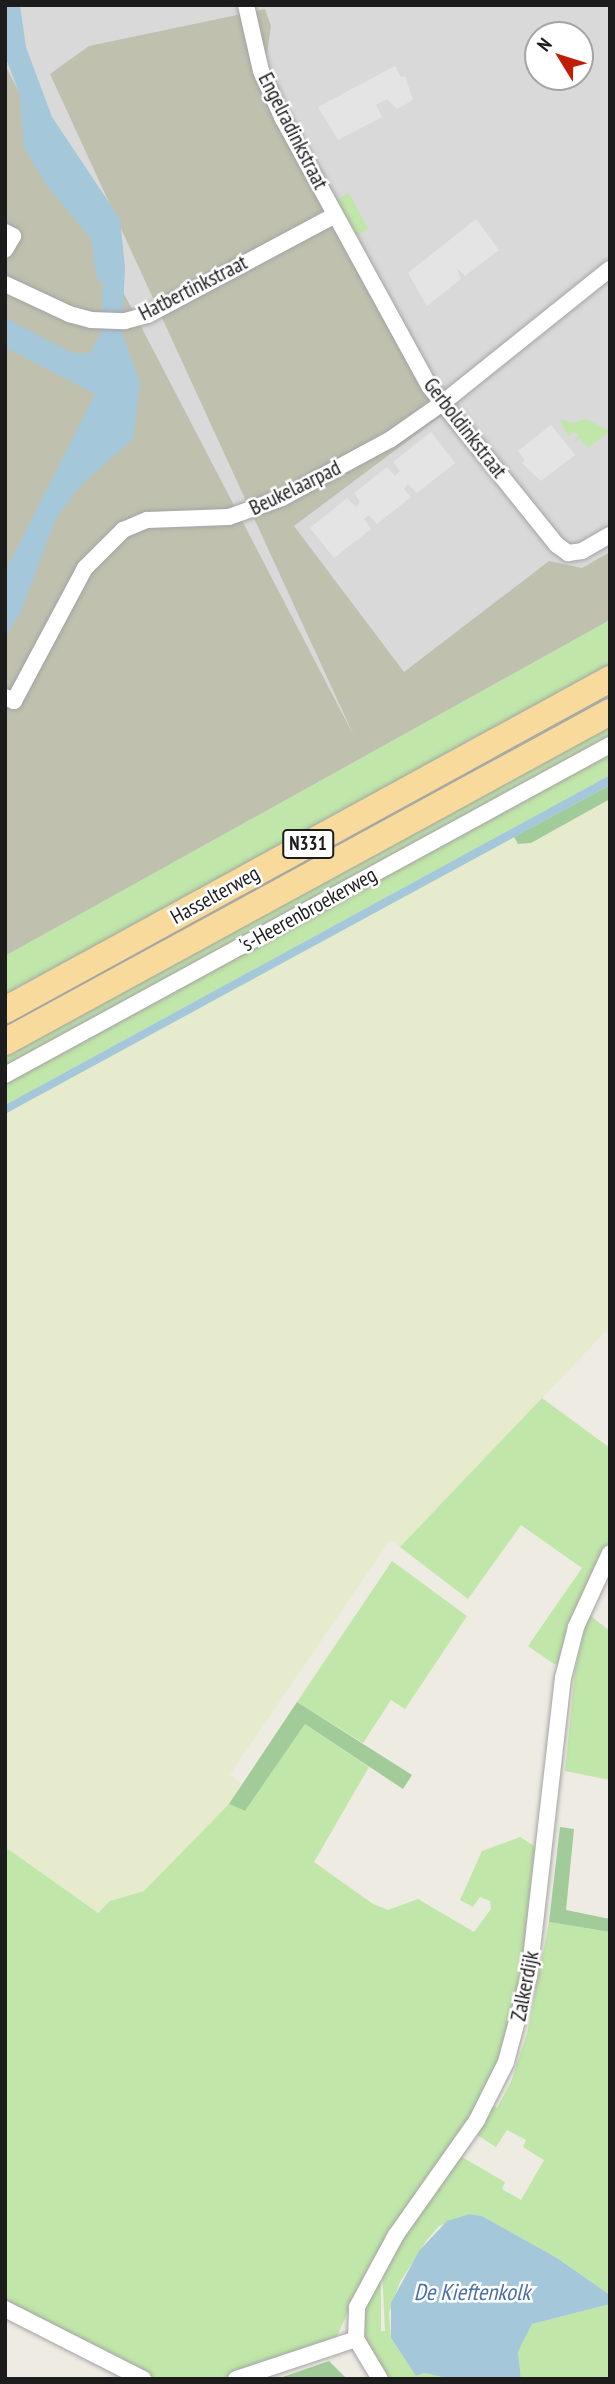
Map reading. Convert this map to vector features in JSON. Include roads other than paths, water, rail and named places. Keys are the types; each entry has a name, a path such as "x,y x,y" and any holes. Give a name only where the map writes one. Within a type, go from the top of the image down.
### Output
{"main road":[{"name":"Hasselterweg","path":"5,1010 610,679"},
{"name":"Hasselterweg","path":"5,1042 610,712"}],"street":[{"name":"Engelradinkstraat","path":"246,5 261,71 335,215"},
{"name":"Hatbertinkstraat","path":"5,284 91,320 125,321 148,316 335,215"},
{"name":"Gerboldinkstraat","path":"335,215 429,386 445,401 557,545 568,553 582,551 610,535"},
{"path":"5,232 13,236 5,250"},
{"name":"Beukelaarpad","path":"10,699 85,568 123,530 147,520 206,519 255,510 391,439 445,401 610,269"},
{"name":"'s-Heerenbroekerweg","path":"5,1075 610,745"},
{"name":"Zalkerdijk","path":"356,2339 355,2316 367,2284 477,2120 510,2050 535,1934 563,1678 576,1627 610,1553"},
{"path":"5,2309 142,2379"},
{"path":"236,2379 356,2339 380,2379"}],"water":[{"path":"5,5 20,5 26,47 52,117 120,219 125,267 122,332 140,383 133,439 81,485 56,518 21,611 5,638 5,572 95,394 5,347 5,318 72,353 90,353 101,332 103,285 97,278 91,239 45,183 24,147 19,93 5,56"},
{"path":"610,775 610,785 5,1114 5,1105"},
{"name":"De Kieftenkolk","path":"470,2214 482,2216 557,2258 610,2295 610,2304 532,2324 518,2352 521,2379 450,2379 425,2373 416,2376 391,2338 391,2303 419,2251 447,2221"}]}
